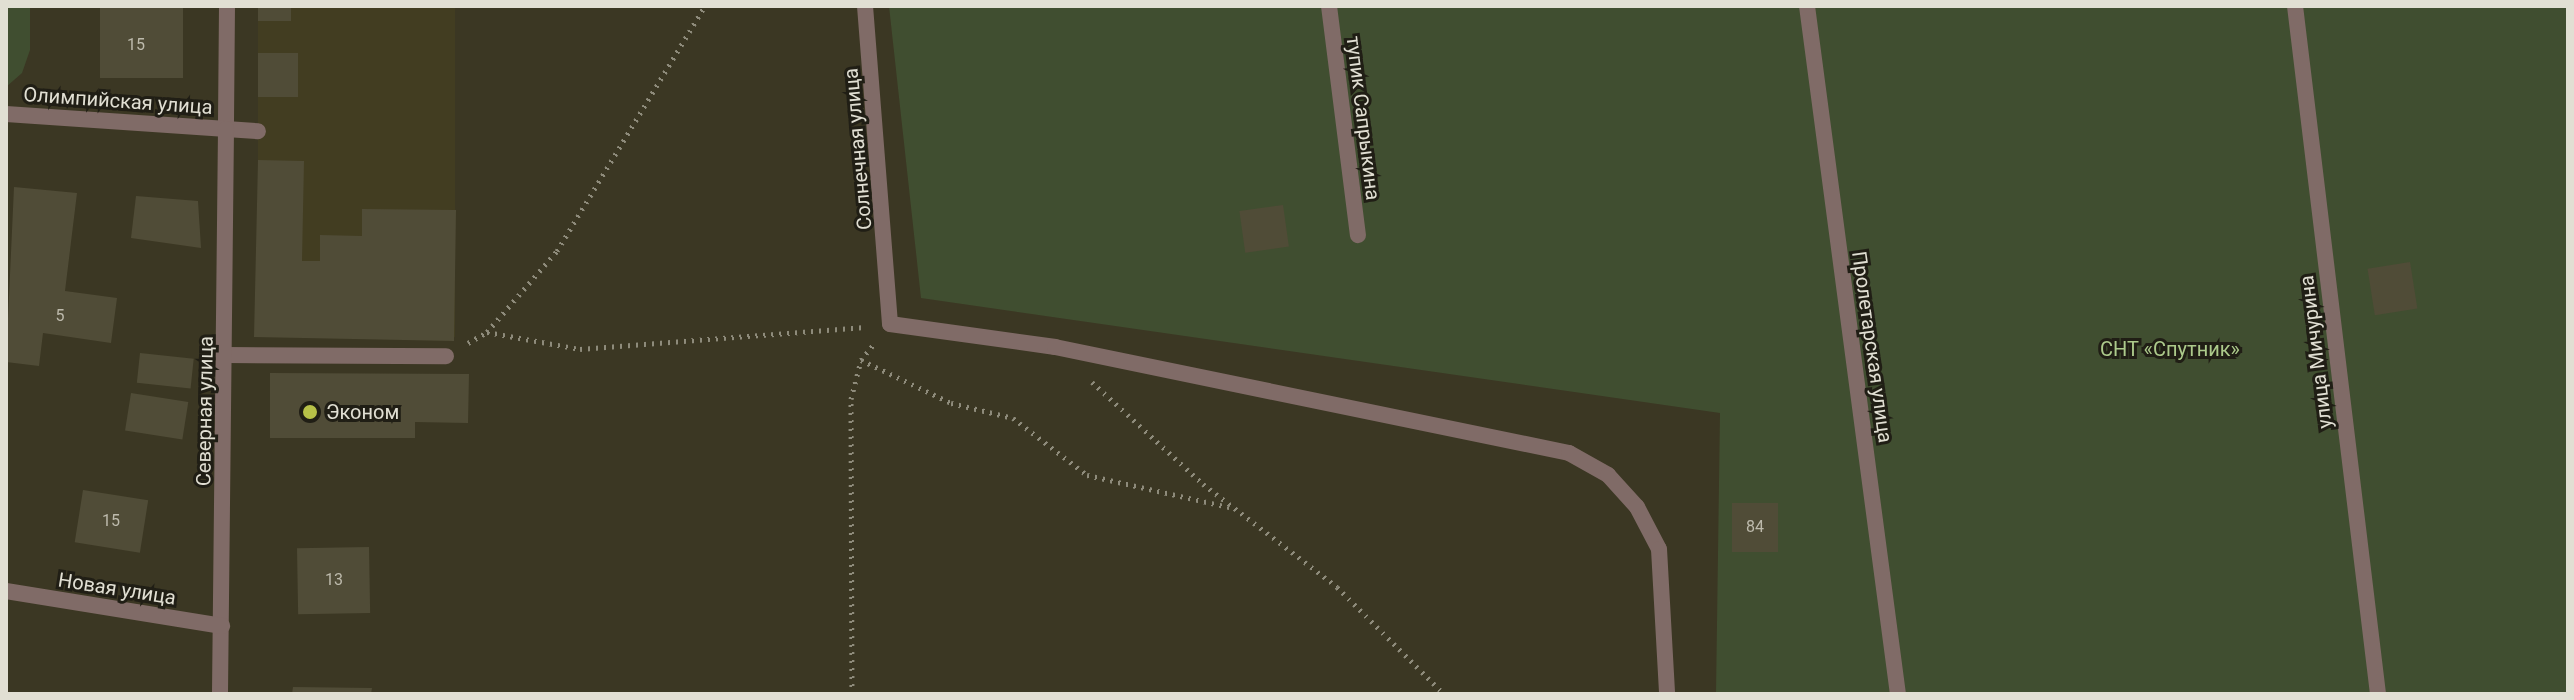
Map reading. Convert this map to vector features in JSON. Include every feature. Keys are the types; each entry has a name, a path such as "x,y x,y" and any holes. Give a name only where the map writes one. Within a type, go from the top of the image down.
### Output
{"street":[{"name":"Северная улица","path":"220,694 226,355 227,6"},
{"name":"Солнечная улица","path":"865,6 890,324"},
{"name":"тупик Сапрыкина","path":"1329,6 1358,235"},
{"name":"Пролетарская улица","path":"1807,6 1898,694"},
{"name":"улица Мичурина","path":"2295,6 2378,694"},
{"name":"Олимпийская улица","path":"6,114 258,131"},
{"path":"890,324 1055,347 1529,441 1608,475 1637,507 1659,549 1667,694"},
{"path":"226,355 446,356"},
{"name":"Новая улица","path":"6,591 222,626"}],"path":[{"path":"705,6 557,251 487,332 580,349 890,324"},
{"path":"852,694 851,399 861,360 890,324"},
{"path":"1055,347 1231,507 1337,587 1444,694"},
{"path":"861,360 951,403 1013,418 1087,475 1231,507"}],"shaded area":[{"path":"258,6 455,6 455,337 258,337"}],"green space":[{"path":"6,6 30,6 30,50 22,73 6,87"},
{"name":"СНТ «Спутник»","path":"889,6 2568,6 2568,694 1716,694 1720,413 921,298"}],"building":[{"path":"100,6 183,6 183,78 100,78"},
{"path":"258,6 291,6 291,21 258,21"},
{"path":"258,53 298,53 298,97 258,97"},
{"path":"258,160 304,161 302,261 320,261 320,235 362,236 362,209 456,210 454,341 254,337"},
{"path":"14,187 77,193 65,291 117,298 111,343 43,333 39,366 6,362"},
{"path":"136,196 198,201 201,248 131,238"},
{"path":"1283,205 1289,247 1245,253 1239,211"},
{"path":"2410,262 2417,308 2375,315 2368,269"},
{"path":"140,353 194,359 191,388 137,383"},
{"path":"270,373 469,374 468,423 415,422 415,438 270,438"},
{"path":"131,393 188,402 182,440 125,431"},
{"path":"83,490 148,500 140,553 75,542"},
{"path":"1732,503 1778,503 1778,552 1732,552"},
{"path":"369,547 370,613 298,614 297,548"},
{"path":"293,687 372,688 371,694 292,694"}],"place":[{"name":"Эконом","path":"310,412"}]}
